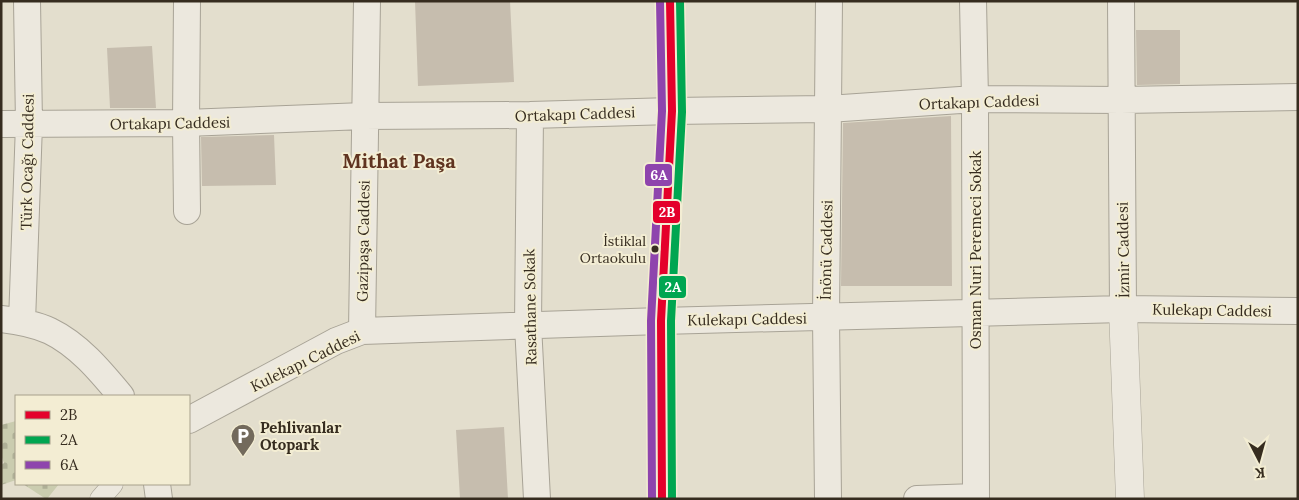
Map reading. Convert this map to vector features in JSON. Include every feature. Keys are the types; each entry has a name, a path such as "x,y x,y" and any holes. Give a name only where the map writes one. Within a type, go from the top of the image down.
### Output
{"street":[{"name":"Türk Ocağı Caddesi","path":"12,321 30,124 27,1"},
{"path":"187,1 187,211"},
{"name":"Gazipaşa Caddesi","path":"362,331 366,1"},
{"path":"662,499 661,321 672,111 670,1"},
{"name":"İnönü Caddesi","path":"828,1 826,317 828,499"},
{"name":"Osman Nuri Peremeci Sokak","path":"973,1 976,498"},
{"name":"İzmir Caddesi","path":"1121,1 1123,309 1130,499"},
{"name":"Ortakapı Caddesi","path":"1,124 186,123 364,116 530,115 828,109 975,99 1121,100 1298,96"},
{"name":"Rasathane Sokak","path":"530,115 528,325 537,499"},
{"name":"Kulekapı Caddesi","path":"190,419 336,342 362,331 974,312 1123,309 1298,311"},
{"path":"12,321 50,331 76,347 120,395"},
{"path":"100,499 112,485"},
{"path":"156,485 159,499"},
{"path":"917,499 976,498"},
{"path":"658,499 671,499"}],"green space":[{"path":"15,421 15,480 1,485 1,465 4,463 1,455 1,425"},
{"path":"25,485 58,485 46,499"}],"building":[{"path":"415,1 510,1 514,82 418,86"},
{"path":"1136,30 1180,30 1180,84 1137,85"},
{"path":"152,46 156,108 110,108 107,48"},
{"path":"951,116 952,286 841,286 843,123"},
{"path":"274,135 276,185 202,186 201,137"},
{"path":"504,427 508,499 460,499 456,430"}],"transit line":[{"name":"6A","path":"652,499 651,321 662,111 660,1"},
{"name":"2B","path":"662,499 661,321 672,111 670,1"},
{"name":"2A","path":"672,499 671,321 682,112 680,1"}],"place":[{"name":"İstiklal Ortaokulu","path":"655,249"},
{"name":"Pehlivanlar Otopark","path":"243,457"}],"district":[{"name":"Mithat Paşa","path":"399,160"}]}
